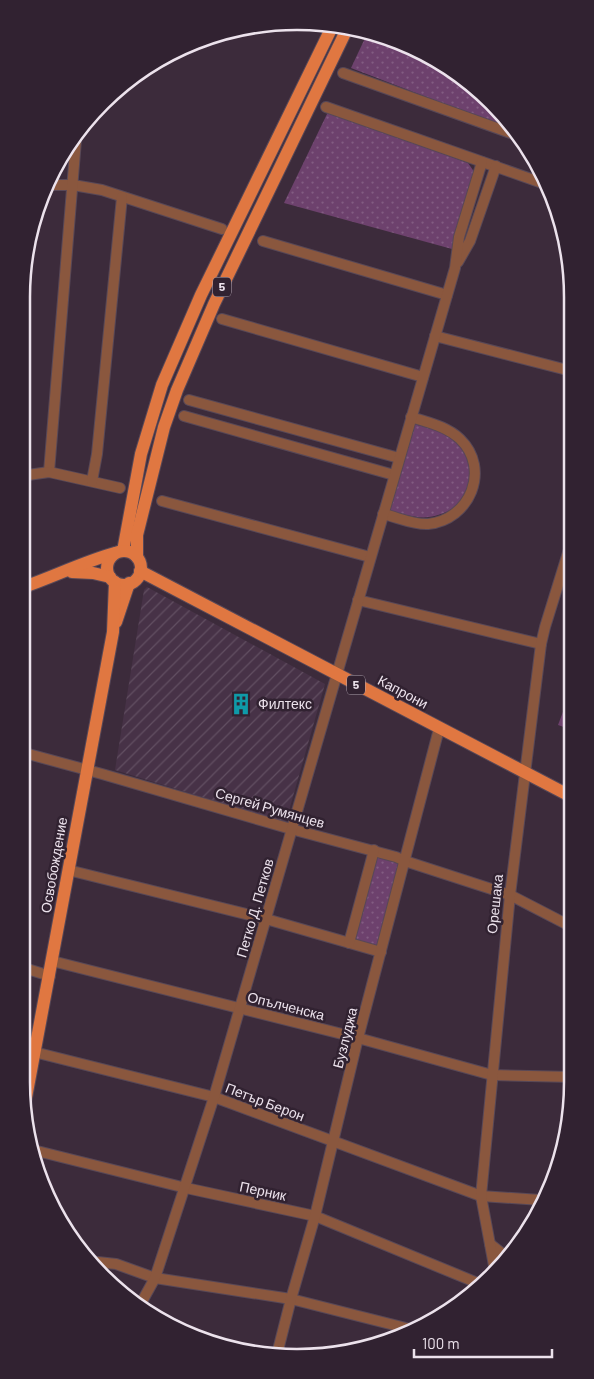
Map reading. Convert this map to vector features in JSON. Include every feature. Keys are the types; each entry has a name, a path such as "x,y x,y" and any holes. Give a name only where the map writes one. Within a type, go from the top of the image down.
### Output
{"main road":[{"name":"5","path":"113,579 107,568 108,562 119,552 141,454 162,384 201,295 330,32"},
{"name":"5","path":"140,571 137,557 137,535 164,427 177,390 214,304 344,34"},
{"path":"30,585 119,552 130,552 137,557"},
{"path":"64,572 84,572 113,579 123,584 137,578 140,571"},
{"name":"Капрони","path":"140,571 564,793"},
{"name":"Освобождение","path":"113,579 113,632"},
{"name":"Освобождение","path":"30,1074 50,976 113,632 129,583"}],"street":[{"path":"343,73 507,131"},
{"path":"326,107 537,181"},
{"path":"49,472 75,148"},
{"name":"Петко Д. Петков","path":"143,1300 155,1278 186,1188 214,1097 455,268 459,237 482,162"},
{"name":"Петко Д. Петков","path":"455,268 470,240 496,166"},
{"path":"55,185 73,185 102,190 222,229"},
{"path":"92,481 122,197"},
{"path":"263,241 447,295"},
{"path":"222,319 423,377"},
{"path":"435,336 564,369"},
{"path":"189,400 399,458"},
{"path":"184,416 394,475"},
{"path":"383,514 422,524 448,518 460,508 469,496 473,486 476,471 474,462 463,442 445,428 411,417"},
{"path":"30,475 49,472 120,488"},
{"path":"162,501 370,557"},
{"name":"Орешака","path":"493,1263 481,1196 510,894 542,644 545,627 564,566"},
{"path":"358,600 542,644"},
{"name":"Бузлуджа","path":"278,1348 290,1300 315,1216 358,1038 439,729"},
{"name":"Сергей Румянцев","path":"30,754 292,829 374,850 510,894 564,922"},
{"path":"350,943 374,850"},
{"path":"68,870 266,919 381,952"},
{"name":"Опълченска","path":"52,961 358,1038 492,1074 564,1077"},
{"path":"30,970 50,976"},
{"name":"Петър Берон","path":"34,1052 214,1097 481,1196 536,1200"},
{"name":"Перник","path":"39,1152 186,1188 315,1216 474,1282"},
{"path":"490,1244 502,1253"},
{"path":"100,1262 116,1264 155,1278 290,1300 403,1327"}],"shaded area":[{"path":"365,39 399,50 431,66 460,85 486,108 502,126 502,126 351,68"},
{"path":"328,112 468,163 475,173 452,249 284,203"},
{"path":"413,424 440,432 456,440 462,446 470,462 471,479 465,495 453,508 433,516 419,517 387,510"},
{"path":"147,587 325,684 286,821 283,822 115,770 144,590"},
{"path":"564,709 564,727 558,725"},
{"path":"375,856 401,863 380,947 353,939"}],"place":[{"name":"Филтекс","path":"241,704"}]}
